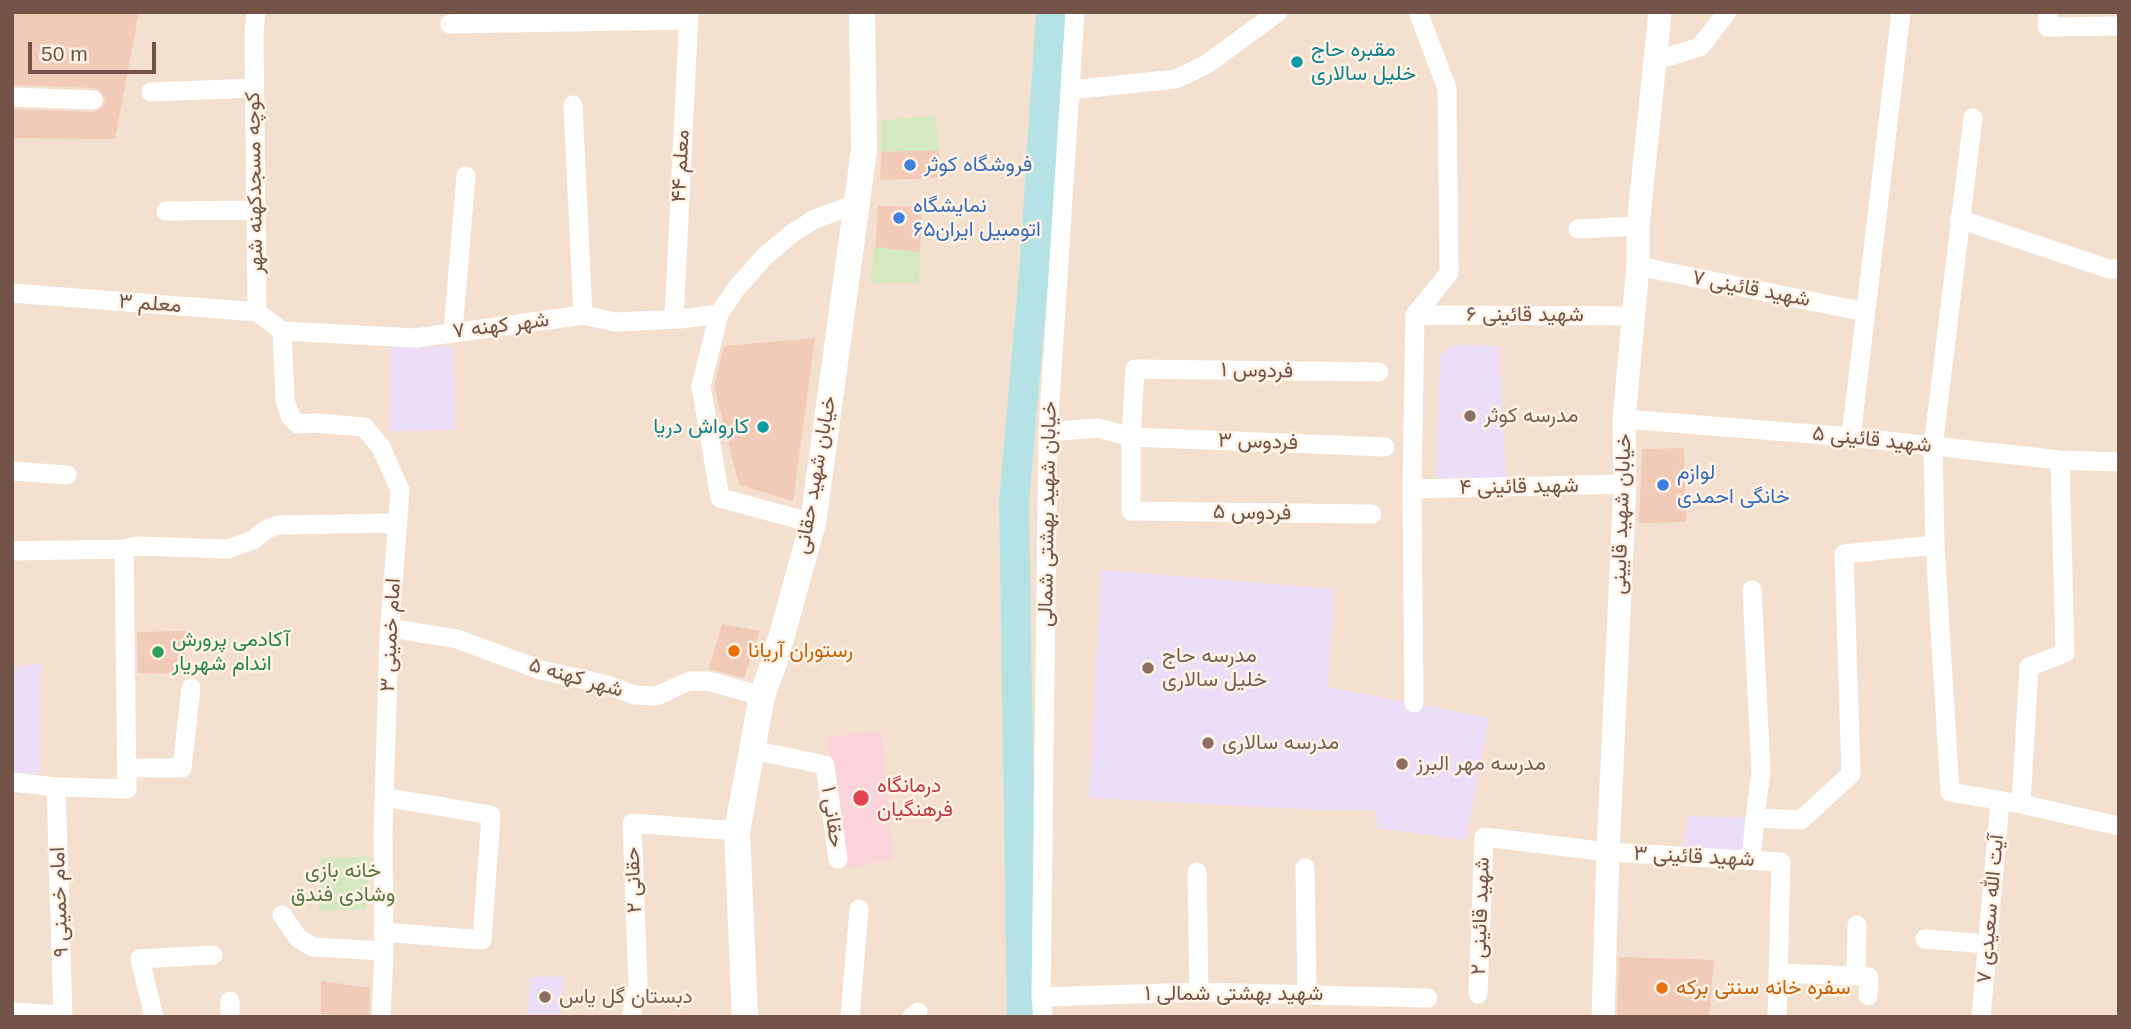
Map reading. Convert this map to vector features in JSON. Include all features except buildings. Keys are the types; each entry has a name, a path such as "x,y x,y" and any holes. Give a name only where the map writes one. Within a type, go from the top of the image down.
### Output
{"main road":[{"name":"خیابان شهید حقانی","path":"745,1017 737,831 762,696 775,660 813,523 864,150 862,12"}],"street":[{"name":"کوچه مسجدکهنه شهر","path":"256,12 254,88 257,312"},
{"name":"خیابان شهید بهشتی شمالی","path":"1042,1007 1048,432 1075,12"},
{"path":"1070,90 1177,79 1208,65 1278,12"},
{"path":"1414,704 1412,489 1415,315 1449,273 1447,88 1418,12"},
{"name":"خیابان شهید قایینی","path":"1603,1017 1625,484 1624,419 1638,267 1638,226 1660,12"},
{"path":"1657,60 1700,47 1727,12"},
{"path":"1851,436 1900,12"},
{"path":"2048,12 2047,27 2119,26"},
{"path":"450,24 689,16"},
{"name":"معلم ۴۴","path":"674,319 689,16"},
{"path":"151,92 254,88"},
{"path":"12,97 93,100"},
{"path":"573,105 583,316"},
{"path":"1973,118 1933,447 1935,545 1950,792 2021,804 2119,827"},
{"path":"453,332 466,176"},
{"path":"813,523 720,498 701,386 719,314 735,290 765,256 794,232 815,219 856,204"},
{"path":"166,211 255,209"},
{"path":"1959,219 2109,269 2119,269"},
{"path":"1578,229 1638,226"},
{"name":"شهید قائینی ۷","path":"1638,267 1865,312"},
{"name":"معلم ۳","path":"12,293 257,312"},
{"path":"257,312 282,331"},
{"name":"شهر کهنه ۷","path":"282,331 416,338 583,316 615,322 719,314"},
{"name":"شهید قائینی ۶","path":"1415,315 1634,316"},
{"name":"امام خمینی ۳","path":"282,331 285,400 290,416 298,424 364,427 381,447 400,490 390,628 381,1017"},
{"name":"فردوس ۱","path":"1132,437 1135,369 1379,372"},
{"name":"شهید قائینی ۵","path":"1624,419 1851,436 2060,460 2119,462"},
{"name":"فردوس ۳","path":"1048,432 1098,428 1132,437 1385,447"},
{"name":"فردوس ۵","path":"1132,437 1131,511 1372,514"},
{"path":"2021,804 2029,667 2065,653 2060,460"},
{"path":"12,471 67,475"},
{"name":"شهید قائینی ۴","path":"1412,489 1625,484"},
{"path":"12,551 124,549 137,546 228,549 253,540 265,530 277,525 398,523"},
{"path":"1755,818 1801,820 1851,774 1844,554 1935,545"},
{"path":"12,782 56,787 127,789 124,549"},
{"path":"1751,860 1761,772 1752,590"},
{"name":"شهر کهنه ۵","path":"390,628 457,639 541,670 608,685 634,695 657,696 688,681 708,681 762,696"},
{"path":"127,768 182,768 191,688"},
{"name":"حقانی ۱","path":"752,751 825,765 838,859"},
{"name":"امام خمینی ۹","path":"56,787 63,1016"},
{"path":"282,915 298,938 313,947 383,941 482,940 491,815 384,797"},
{"name":"آیت الله سعیدی ۷","path":"1981,1017 2000,802"},
{"name":"حقانی ۲","path":"633,1009 638,985 632,823 737,831"},
{"name":"شهید قائینی ۲","path":"1478,994 1484,837 1608,852"},
{"name":"شهید قائینی ۳","path":"1608,852 1781,862 1778,973"},
{"path":"1305,868 1307,994"},
{"path":"1198,872 1199,992"},
{"path":"850,1017 859,909"},
{"path":"1856,976 1857,925"},
{"path":"1925,939 1987,944"},
{"path":"154,1017 140,958 213,955"},
{"path":"1777,1017 1778,973 1869,977 1868,996"},
{"name":"شهید بهشتی شمالی ۱","path":"1042,1007 1199,992 1428,998"},
{"path":"12,1012 63,1016"}],"shaded area":[{"path":"12,12 2119,12 2119,1017 12,1017"},
{"name":"مدرسه کوثر","path":"1454,345 1499,346 1506,479 1436,478 1440,355"},
{"path":"391,347 453,347 455,430 389,431"},
{"name":"مدرسه سالاری","path":"1101,570 1334,589 1328,687 1489,718 1466,840 1378,828 1375,810 1321,810 1089,798"},
{"path":"41,664 40,775 12,772 12,667"},
{"name":"درمانگاه فرهنگیان","path":"881,731 893,859 844,869 827,737"},
{"path":"1689,816 1755,818 1746,854 1682,851"},
{"name":"دبستان گل یاس","path":"564,976 559,1017 527,1017 531,977"}],"green space":[{"path":"935,115 939,150 881,152 881,121"},
{"path":"875,247 920,252 919,283 870,283"},
{"name":"خانه بازی وشادی فندق","path":"370,857 366,909 319,911 319,858"}],"waterway":[{"path":"1022,1017 1014,501 1034,273 1051,12"}],"place":[{"name":"مقبره حاج خلیل سالاری","path":"1297,62"},
{"name":"فروشگاه کوثر","path":"910,165"},
{"name":"نمایشگاه اتومبیل ایران۶۵","path":"899,218"},
{"name":"مدرسه کوثر","path":"1470,416"},
{"name":"کارواش دریا","path":"763,427"},
{"name":"لوازم خانگی احمدی","path":"1663,485"},
{"name":"رستوران آریانا","path":"734,651"},
{"name":"آکادمی پرورش اندام شهریار","path":"158,652"},
{"name":"مدرسه حاج خلیل سالاری","path":"1148,668"},
{"name":"مدرسه سالاری","path":"1208,743"},
{"name":"مدرسه مهر البرز","path":"1402,764"},
{"name":"درمانگاه فرهنگیان","path":"861,798"},
{"name":"سفره خانه سنتی برکه","path":"1662,988"},
{"name":"دبستان گل یاس","path":"545,997"}]}
